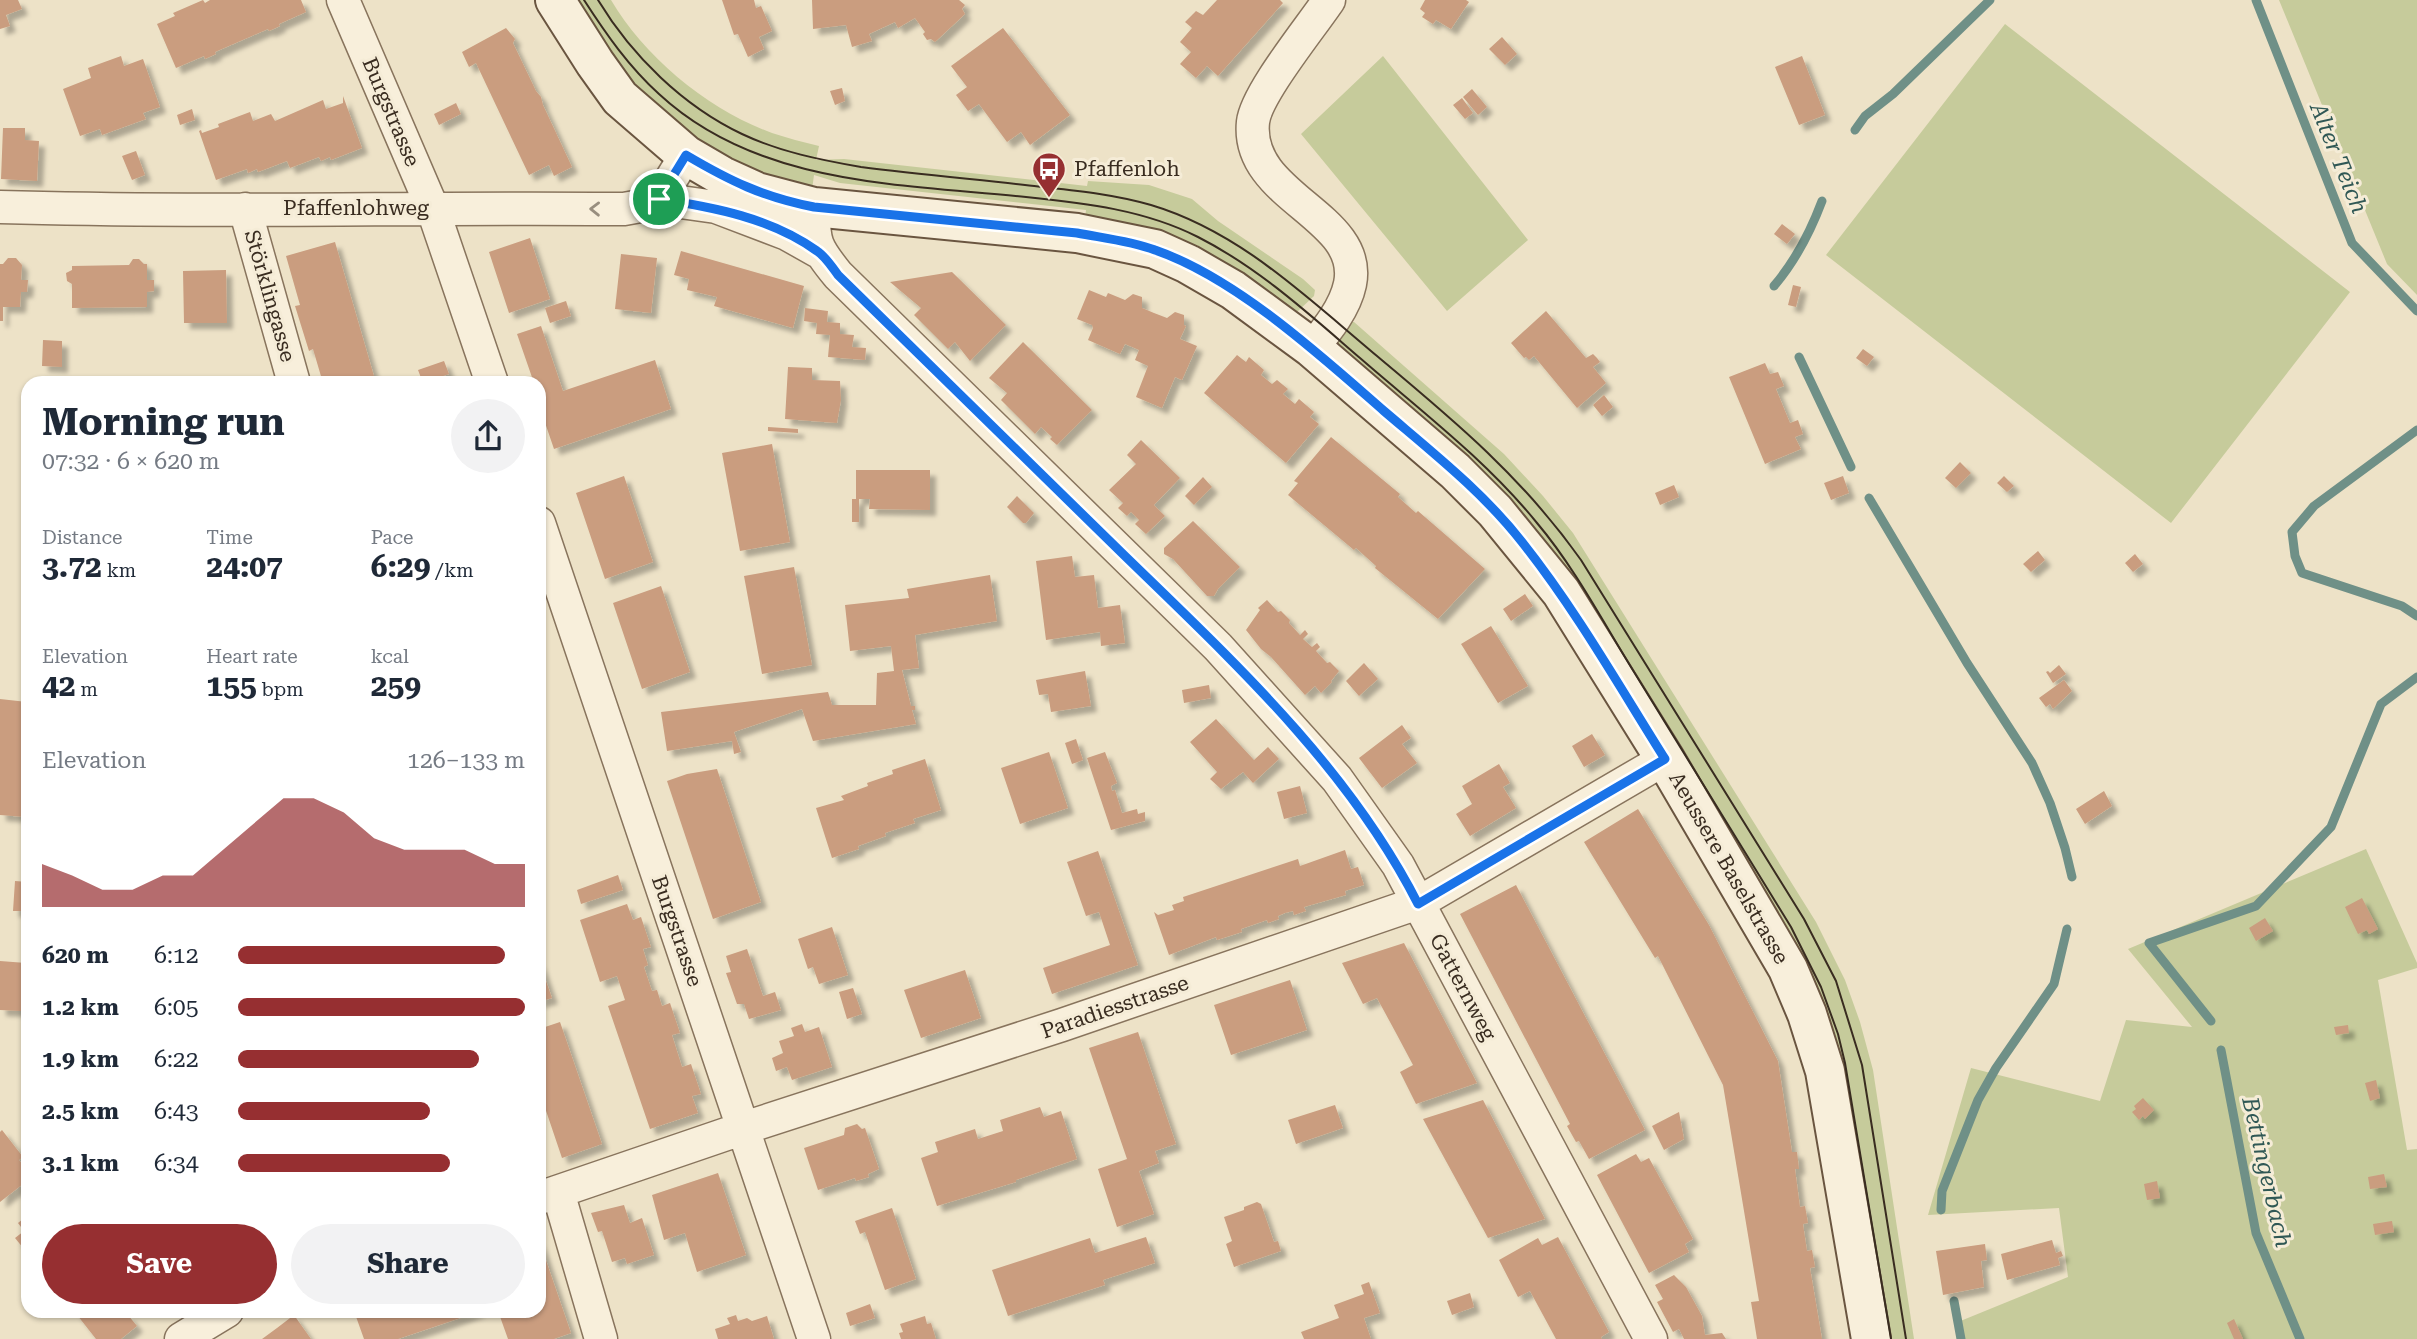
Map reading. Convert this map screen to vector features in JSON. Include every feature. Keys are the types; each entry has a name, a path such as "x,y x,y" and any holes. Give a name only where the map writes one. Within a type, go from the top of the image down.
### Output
{"main road":[{"name":"Aeussere Baselstrasse","path":"555,0 620,98 686,155 757,192 814,207 1077,233 1155,249 1233,290 1312,348 1455,471 1520,540 1561,592 1665,759 1788,968 1807,1014 1825,1071 1871,1339"}],"street":[{"name":"Burgstrasse","path":"343,0 432,207 490,376"},
{"path":"1312,348 1327,330 1346,295 1350,282 1347,256 1330,229 1287,193 1264,168 1254,143 1253,121 1259,101 1329,0"},
{"path":"686,155 659,199 716,207 788,234 819,252"},
{"name":"Pfaffenlohweg","path":"0,207 132,211 432,207 624,209 646,205 659,199"},
{"path":"814,207 813,233 819,252"},
{"name":"Störklingasse","path":"245,209 292,376"},
{"name":"Gatternweg","path":"819,252 838,275 1218,646 1314,750 1337,779 1398,865 1651,1339"},
{"name":"Burgstrasse","path":"546,544 814,1339"},
{"name":"Paradiesstrasse","path":"548,1195 1418,904 1665,759"},
{"path":"548,1195 601,1339"},
{"path":"181,1339 216,1318"}],"green space":[{"path":"570,0 611,0 642,42 681,80 725,111 748,123 772,133 819,146 816,160 844,159 1087,186 1088,181 1149,185 1192,199 1218,221 1303,279 1315,290 1314,296 1292,313 1085,219 1086,210 840,183 814,175 812,190 762,175 716,152 673,122 653,104 626,76"},
{"path":"2279,0 2417,0 2417,295 2387,264"},
{"path":"2005,24 2350,292 2171,523 1826,255"},
{"path":"1383,56 1528,240 1447,311 1301,134"},
{"path":"1350,322 1354,322 1504,454 1573,533 1816,922 1845,980 1873,1070 1914,1339 1883,1339 1847,1107 1646,706 1333,348"},
{"path":"2366,849 2417,963 2417,968 2378,980 2407,1150 2417,1149 2417,1339 1963,1339 1958,1322 2068,1277 2059,1208 1928,1215 1971,1068 2100,1101 2126,1020 2192,1027 2128,949"}],"building":[{"path":"0,0 18,0 22,9 6,15 10,26 0,29"},
{"path":"203,0 205,3 210,0 301,0 306,12 269,31 268,29 215,52 216,54 205,59 204,56 176,68 157,24 175,16 173,13"},
{"path":"722,0 754,0 756,8 761,6 772,31 759,37 764,49 748,57 738,34 734,35"},
{"path":"812,0 959,0 965,5 962,9 965,14 935,42 927,40 915,18 898,28 895,22 869,34 872,41 852,47 846,25 813,29"},
{"path":"1217,0 1280,0 1283,3 1218,76 1207,66 1196,78 1180,64 1191,52 1180,42 1192,28 1185,22 1196,11 1203,15"},
{"path":"1425,0 1469,2 1451,29 1436,20 1433,24 1422,17 1425,13 1420,9"},
{"path":"506,28 515,39 513,43 572,167 554,176 549,165 529,175 476,63 469,67 462,52"},
{"path":"1003,28 1070,115 1030,145 1021,132 1007,142 979,104 968,111 956,95 967,87 951,66"},
{"path":"1502,37 1517,54 1505,65 1489,49"},
{"path":"121,56 124,66 143,59 160,107 143,113 146,119 102,135 100,129 80,136 63,89 91,78 88,68"},
{"path":"1802,56 1825,115 1799,125 1775,67"},
{"path":"842,88 845,101 835,105 830,91"},
{"path":"1472,89 1487,107 1478,115 1463,97"},
{"path":"343,96 362,148 331,160 330,157 321,161 319,157 290,168 287,161 258,172 257,169 248,173 247,169 216,180 199,131 202,133 219,127 218,124 250,112 253,121 271,114 275,121 323,100 326,109 343,103"},
{"path":"1462,98 1473,113 1465,119 1453,105"},
{"path":"456,103 461,114 439,125 434,114"},
{"path":"192,109 195,120 180,125 177,115"},
{"path":"3,128 25,128 25,140 39,141 37,181 1,179"},
{"path":"136,151 145,175 132,180 122,156"},
{"path":"1782,224 1795,234 1787,244 1774,234"},
{"path":"530,238 550,299 509,313 489,252"},
{"path":"335,242 374,376 321,376 313,349 309,351 295,306 300,305 286,256"},
{"path":"681,251 804,286 793,328 714,306 717,297 687,290 689,279 674,275"},
{"path":"621,254 657,258 651,313 615,309"},
{"path":"8,258 16,258 22,265 21,280 28,280 27,292 21,292 20,307 3,307 3,321 0,321 0,264"},
{"path":"133,259 147,264 147,280 154,280 154,291 147,292 147,307 72,308 72,284 67,281 66,273 72,270 72,266 129,265"},
{"path":"226,270 227,323 184,323 183,271"},
{"path":"952,272 1006,325 970,361 955,342 948,349 914,315 921,308 890,282"},
{"path":"1793,285 1801,287 1796,307 1788,305"},
{"path":"1089,290 1106,297 1108,293 1125,300 1133,294 1142,297 1142,308 1154,313 1167,318 1175,312 1184,315 1186,326 1180,339 1197,346 1182,380 1175,377 1162,408 1136,397 1148,366 1135,360 1139,350 1125,344 1120,354 1088,340 1092,325 1077,319"},
{"path":"566,301 571,316 550,323 545,308"},
{"path":"805,308 828,311 827,322 840,323 840,334 854,335 852,347 866,348 865,360 828,357 830,335 816,334 817,323 804,321"},
{"path":"1546,311 1586,358 1593,354 1600,362 1593,367 1606,383 1577,408 1534,356 1529,360 1524,358 1511,343"},
{"path":"541,326 563,391 655,360 671,409 554,449 546,426 546,376 532,376 517,334"},
{"path":"43,340 62,341 62,367 42,366"},
{"path":"1023,342 1092,410 1057,445 1041,427 1035,434 1001,400 1007,393 989,378"},
{"path":"1863,349 1874,357 1867,366 1856,358"},
{"path":"1237,355 1246,362 1249,357 1264,370 1261,375 1272,384 1277,380 1288,389 1283,394 1295,404 1299,399 1314,412 1310,417 1319,424 1286,463 1204,393"},
{"path":"444,361 449,374 420,376 418,370"},
{"path":"1765,363 1770,374 1778,372 1784,386 1776,389 1790,423 1798,420 1803,434 1795,437 1801,449 1765,464 1729,377"},
{"path":"788,367 812,368 812,380 840,381 841,400 837,423 785,419"},
{"path":"1604,395 1613,407 1602,416 1593,405"},
{"path":"768,427 798,429 798,433 768,431"},
{"path":"1331,437 1400,494 1398,497 1416,513 1418,511 1485,569 1438,619 1375,568 1376,566 1356,548 1354,550 1288,495 1298,483 1294,481"},
{"path":"1141,440 1180,478 1154,505 1165,516 1146,534 1135,524 1139,520 1131,512 1127,516 1118,508 1123,503 1109,490 1136,464 1127,455"},
{"path":"772,444 790,542 740,551 722,453"},
{"path":"1960,462 1971,473 1956,488 1945,478"},
{"path":"856,470 930,470 930,510 869,509 870,499 859,499 859,522 852,522 852,499 856,499"},
{"path":"624,476 653,562 605,579 576,493"},
{"path":"1843,476 1849,493 1831,500 1824,483"},
{"path":"2004,476 2014,486 2007,492 1997,483"},
{"path":"1203,477 1212,487 1194,505 1185,496"},
{"path":"1674,485 1679,497 1660,505 1655,493"},
{"path":"1017,496 1034,513 1026,523 1007,507"},
{"path":"1193,521 1240,567 1214,596 1207,596 1173,559 1164,554 1164,548"},
{"path":"2038,551 2045,560 2031,572 2023,564"},
{"path":"2135,554 2143,564 2133,572 2125,563"},
{"path":"1072,556 1075,577 1094,575 1098,608 1120,605 1125,643 1101,646 1100,632 1046,640 1036,561"},
{"path":"794,567 812,665 762,674 744,576"},
{"path":"990,575 997,621 915,635 919,668 902,670 911,706 915,706 915,710 912,710 916,724 813,741 802,709 734,732 741,752 734,754 732,741 667,751 661,712 828,692 832,705 876,705 877,673 894,671 891,646 850,651 845,605 909,598 907,589"},
{"path":"661,586 690,672 642,689 613,603"},
{"path":"1525,594 1533,606 1511,621 1503,609"},
{"path":"1267,600 1290,620 1289,623 1300,635 1305,630 1308,634 1303,639 1312,647 1317,643 1320,647 1316,651 1339,671 1321,693 1315,686 1305,695 1246,630 1260,610 1258,608"},
{"path":"1491,626 1528,686 1498,703 1461,644"},
{"path":"1364,663 1378,679 1359,696 1346,681"},
{"path":"2059,665 2066,674 2053,683 2046,672 2050,673"},
{"path":"1085,671 1091,706 1051,712 1048,694 1039,695 1036,680"},
{"path":"2064,680 2072,691 2053,709 2050,704 2046,707 2039,698"},
{"path":"1209,685 1211,698 1184,703 1182,690"},
{"path":"0,699 21,701 21,817 0,815"},
{"path":"1216,719 1254,760 1268,747 1279,759 1253,783 1243,772 1221,789 1210,779 1217,772 1190,742"},
{"path":"1402,725 1411,738 1402,744 1417,763 1382,788 1359,758"},
{"path":"1592,734 1605,755 1584,767 1572,746"},
{"path":"1076,739 1083,760 1072,764 1065,743"},
{"path":"1049,752 1068,808 1020,824 1001,768"},
{"path":"1105,752 1117,783 1111,786 1112,791 1115,790 1122,813 1137,809 1138,814 1145,812 1145,821 1111,830 1087,758"},
{"path":"925,759 941,810 913,819 915,823 885,833 886,836 858,846 859,849 832,858 816,808 844,800 841,796 893,774 892,770"},
{"path":"1499,764 1510,783 1503,787 1516,808 1470,836 1456,814 1472,804 1462,786"},
{"path":"717,769 761,902 713,919 667,781 687,774"},
{"path":"1300,786 1307,813 1284,819 1277,792"},
{"path":"2104,791 2112,806 2085,824 2076,809"},
{"path":"1638,809 1709,925 1778,1061 1792,1152 1797,1152 1799,1169 1795,1169 1800,1207 1805,1206 1808,1223 1803,1224 1807,1251 1812,1250 1815,1267 1810,1268 1822,1339 1757,1339 1751,1302 1759,1301 1723,1085 1658,956 1655,958 1584,842"},
{"path":"1345,850 1351,869 1358,867 1364,885 1345,891 1346,895 1304,907 1306,911 1294,915 1293,911 1285,913 1278,916 1279,919 1268,923 1267,920 1241,929 1242,932 1217,940 1216,937 1169,955 1154,912 1158,915 1174,910 1172,905 1184,901 1183,897 1298,859 1300,866"},
{"path":"1098,851 1138,965 1052,994 1043,968 1110,945 1099,912 1086,916 1067,862"},
{"path":"618,875 623,890 581,904 577,890"},
{"path":"15,881 21,881 21,911 13,911"},
{"path":"1516,885 1645,1130 1589,1159 1567,1126 1570,1124 1460,914"},
{"path":"2362,898 2378,929 2369,934 2367,930 2358,934 2345,907"},
{"path":"627,904 633,920 641,917 651,947 643,949 648,965 644,967 652,991 657,990 662,1006 670,1003 680,1033 672,1035 682,1067 691,1064 701,1094 692,1096 698,1113 650,1129 608,1006 625,1000 617,976 600,982 580,920"},
{"path":"2265,918 2273,931 2256,941 2249,928"},
{"path":"832,927 848,975 819,984 813,967 808,969 798,939"},
{"path":"1404,943 1477,1083 1416,1104 1400,1072 1413,1065 1377,998 1363,1004 1342,963"},
{"path":"747,949 763,996 775,992 781,1010 749,1019 744,1004 737,1004 726,973 731,972 726,956"},
{"path":"0,961 21,963 21,1011 0,1010"},
{"path":"965,970 981,1018 921,1038 904,990"},
{"path":"1290,980 1307,1030 1231,1055 1214,1005"},
{"path":"546,981 552,998 546,1000"},
{"path":"853,988 862,1014 847,1019 839,992"},
{"path":"560,1022 602,1144 562,1158 546,1111 546,1027"},
{"path":"802,1024 805,1032 819,1027 832,1067 792,1080 787,1067 776,1071 772,1058 783,1053 779,1041 794,1036 791,1028"},
{"path":"2348,1025 2349,1033 2336,1035 2334,1027"},
{"path":"1138,1032 1176,1144 1155,1151 1159,1163 1139,1171 1154,1214 1117,1227 1098,1169 1127,1159 1089,1048"},
{"path":"2376,1080 2380,1098 2370,1101 2365,1083"},
{"path":"2143,1098 2154,1110 2145,1119 2143,1116 2139,1120 2132,1112 2136,1109 2134,1106"},
{"path":"1483,1100 1545,1219 1488,1238 1423,1119"},
{"path":"1335,1105 1343,1128 1296,1144 1288,1120"},
{"path":"1040,1107 1044,1117 1061,1111 1077,1159 1016,1182 937,1206 921,1158 938,1152 935,1142 975,1129 978,1139 1003,1131 1000,1120"},
{"path":"1679,1112 1684,1139 1664,1150 1652,1126"},
{"path":"857,1124 862,1129 865,1128 879,1169 868,1174 869,1177 856,1181 855,1178 818,1190 804,1148 844,1135 845,1128"},
{"path":"2,1130 21,1154 21,1186 0,1202"},
{"path":"1636,1154 1641,1162 1649,1158 1693,1239 1685,1244 1689,1252 1649,1273 1597,1175"},
{"path":"718,1173 746,1255 697,1272 685,1233 664,1240 652,1195"},
{"path":"2384,1174 2387,1187 2370,1189 2368,1177"},
{"path":"2157,1181 2160,1198 2147,1200 2144,1184"},
{"path":"1257,1202 1261,1204 1274,1242 1278,1241 1281,1251 1234,1267 1226,1244 1232,1241 1224,1217"},
{"path":"624,1205 630,1223 642,1218 654,1255 627,1264 625,1258 612,1262 602,1231 598,1232 591,1213"},
{"path":"892,1208 916,1279 885,1290 865,1232 860,1234 855,1221"},
{"path":"2392,1221 2394,1232 2375,1235 2373,1224"},
{"path":"21,1233 21,1245 15,1238"},
{"path":"1146,1237 1155,1263 1103,1280 1105,1285 1008,1316 992,1270 1090,1238 1095,1253"},
{"path":"1558,1237 1609,1332 1601,1337 1602,1339 1556,1339 1530,1291 1518,1297 1499,1260 1538,1238 1542,1245"},
{"path":"2052,1240 2056,1253 2061,1251 2063,1256 2058,1258 2060,1265 2007,1280 2001,1254"},
{"path":"1985,1244 1987,1260 1981,1261 1984,1287 1943,1295 1936,1251"},
{"path":"546,1260 571,1333 554,1339 508,1339 500,1318 546,1318"},
{"path":"1674,1275 1686,1287 1702,1316 1705,1335 1722,1333 1726,1339 1684,1339 1679,1329 1673,1332 1657,1302 1663,1299 1655,1285"},
{"path":"1369,1282 1380,1313 1364,1318 1371,1339 1304,1339 1301,1332 1339,1318 1334,1305 1364,1294 1361,1285"},
{"path":"1470,1293 1474,1307 1452,1315 1447,1301"},
{"path":"870,1304 875,1318 850,1326 846,1313"},
{"path":"736,1315 738,1321 747,1318 752,1321 767,1316 774,1339 718,1339 715,1329 730,1324 727,1318"},
{"path":"925,1316 927,1324 931,1323 936,1339 901,1339 899,1333 903,1332 900,1324"},
{"path":"80,1318 130,1318 137,1326 121,1339 96,1339"},
{"path":"290,1318 296,1318 311,1339 262,1339"},
{"path":"356,1318 460,1318 398,1339 364,1339"},
{"path":"2234,1319 2243,1339 2234,1339 2227,1323"}],"waterway":[{"path":"1855,130 1865,116 1893,94 1990,0"},
{"name":"Alter Teich","path":"2256,0 2352,243 2417,311"},
{"path":"1774,286 1802,246 1822,201"},
{"path":"1799,357 1851,467"},
{"name":"Bettingerbach","path":"2417,430 2314,506 2292,532 2295,556 2302,573 2402,606 2417,616"},
{"path":"1869,498 1967,663 2032,763 2050,803 2072,877"},
{"name":"Bettingerbach","path":"2211,1021 2149,943 2256,906 2331,827 2381,704 2417,677"},
{"path":"1941,1210 1942,1191 1978,1100 1996,1068 2054,984 2067,929"},
{"name":"Bettingerbach","path":"2221,1050 2256,1233 2300,1339"},
{"path":"1954,1301 1961,1339"}],"tram line":[{"path":"584,0 618,50 659,94 698,124 741,147 786,164 881,183 1048,199 1114,209 1157,220 1198,237 1242,263 1283,293 1452,437 1496,478 1551,540 1576,577 1791,927 1821,987 1845,1063 1891,1339"},
{"path":"598,0 643,60 679,94 720,122 771,146 861,167 1073,190 1120,198 1183,216 1213,231 1268,266 1294,287 1429,399 1509,473 1581,560 1804,919 1836,981 1862,1065 1906,1339"}],"place":[{"name":"Pfaffenloh","path":"1049,199"}],"route":[{"path":"686,155 757,192 787,201 814,207 1077,233 1117,240 1155,249 1210,276 1312,348 1455,471 1494,510 1561,592 1665,759 1418,904 1398,865 1314,750 1218,646 838,275 819,252 788,234 716,207 659,199 686,155"}]}
